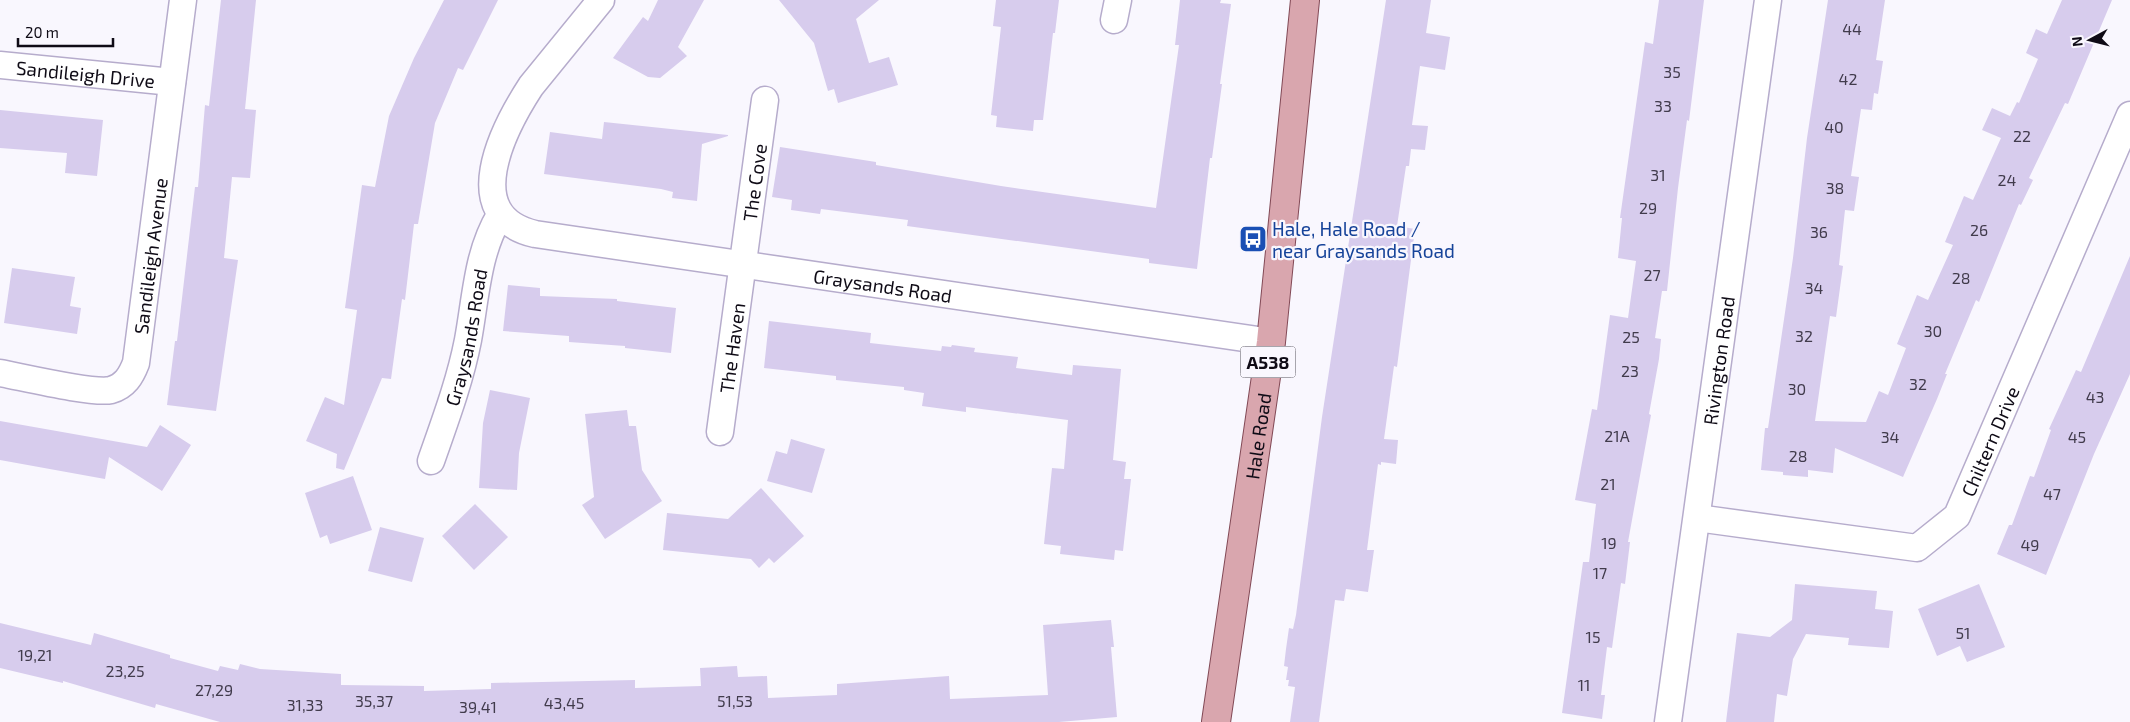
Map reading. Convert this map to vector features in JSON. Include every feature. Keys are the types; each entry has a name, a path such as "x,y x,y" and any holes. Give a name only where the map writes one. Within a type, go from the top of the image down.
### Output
{"main road":[{"name":"Hale Road","path":"1216,722 1271,342 1305,0"}],"street":[{"name":"Sandileigh Avenue","path":"0,373 105,391 117,387 129,378 136,363 183,0"},
{"path":"500,215 492,198 492,174 513,117 526,94 544,69 601,0"},
{"name":"Rivington Road","path":"1668,722 1768,0"},
{"name":"Sandileigh Drive","path":"0,66 172,82"},
{"name":"The Cove","path":"744,263 765,100"},
{"name":"Chiltern Drive","path":"1697,518 1917,548 1957,516 2130,115"},
{"name":"Graysands Road","path":"432,461 466,348 482,257 492,229 500,215 516,228 535,234 744,263 1271,342"},
{"name":"The Haven","path":"720,432 744,263"}],"building":[{"path":"221,0 256,0 245,109 256,110 250,178 232,177 224,258 238,260 216,411 167,405 175,341 177,341 195,187 198,187 205,105 209,106"},
{"path":"444,0 498,0 463,70 458,68 435,123 418,224 414,224 405,300 402,299 391,379 382,378 344,470 336,468 337,454 306,441 325,397 344,405 357,310 345,308 362,185 375,187 389,116 414,58"},
{"path":"658,0 704,0 678,47 687,56 660,78 648,77 613,58 643,17 648,21"},
{"path":"779,0 879,0 856,19 869,63 889,57 898,85 838,103 834,89 828,91 814,43"},
{"path":"996,0 1059,0 1055,33 1053,33 1043,120 1034,120 1033,131 996,127 997,116 991,115 1001,27 993,26"},
{"path":"1180,0 1221,0 1220,3 1231,4 1197,269 1149,263 1149,259 907,226 908,220 821,209 820,214 791,210 792,200 772,197 780,147 876,162 876,165 1001,186 1156,208 1179,45 1175,45"},
{"path":"1386,0 1431,0 1426,33 1450,37 1445,70 1420,66 1412,125 1428,126 1425,150 1411,149 1409,166 1406,166 1397,226 1415,229 1397,367 1394,366 1384,439 1398,440 1396,464 1381,462 1381,465 1378,464 1367,550 1374,550 1368,592 1346,589 1344,601 1335,600 1319,722 1290,722 1295,687 1288,686 1289,680 1286,680 1288,667 1284,666 1286,649 1289,628 1293,629 1296,615 1322,417"},
{"path":"1659,0 1704,0 1689,121 1687,120 1678,188 1667,291 1662,291 1655,338 1661,339 1659,359 1628,542 1630,542 1625,584 1621,583 1612,648 1607,647 1601,695 1605,695 1602,719 1562,713 1583,562 1589,562 1596,504 1575,500 1592,409 1597,410 1610,315 1628,318 1636,261 1618,258 1622,218 1620,218 1645,42 1653,44"},
{"path":"1828,0 1885,0 1876,60 1883,61 1878,94 1874,93 1872,110 1861,109 1851,176 1859,177 1854,211 1845,210 1839,265 1843,266 1836,317 1830,316 1815,421 1866,422 1879,391 1888,395 1906,348 1897,344 1917,295 1928,300 1953,245 1945,242 1964,196 1973,200 2001,138 1982,130 1992,108 2010,116 2017,102 2019,103 2038,59 2026,53 2036,29 2047,34 2062,0 2112,0 2068,104 2065,103 2029,178 2033,180 2021,205 2019,204 1979,302 1976,300 1945,374 1947,374 1937,399 1903,477 1835,448 1833,473 1808,470 1808,477 1783,475 1783,472 1761,470 1765,428 1768,428 1793,258 1807,138"},
{"path":"0,110 103,120 97,176 65,173 67,153 0,148"},
{"path":"604,122 728,136 702,144 697,201 672,198 673,192 661,189 544,174 550,132 602,139"},
{"path":"2130,256 2130,374 2094,454 2046,575 1997,554 2009,525 2012,525 2030,476 2034,477 2051,430 2049,429 2076,370 2081,372"},
{"path":"12,268 75,277 70,306 81,308 77,334 4,323"},
{"path":"508,285 540,288 540,296 617,299 617,301 676,308 671,353 625,348 625,346 569,342 569,336 503,331"},
{"path":"769,321 871,333 870,343 941,351 942,346 951,347 952,345 975,348 974,352 1018,357 1016,368 1072,375 1073,365 1121,369 1113,460 1126,462 1124,479 1131,479 1123,551 1115,550 1114,560 1060,554 1061,546 1044,544 1052,468 1064,469 1068,420 966,407 966,412 922,406 924,393 904,390 904,387 836,380 836,376 764,368"},
{"path":"490,390 530,398 519,453 517,490 479,488 483,423"},
{"path":"627,410 629,426 636,426 642,470 662,501 605,539 582,505 594,497 585,414"},
{"path":"0,421 147,447 160,425 191,445 162,491 109,457 105,479 0,460"},
{"path":"791,439 825,449 812,493 767,481 776,451 787,454"},
{"path":"353,476 372,530 330,544 327,535 320,538 305,493"},
{"path":"761,488 804,536 774,563 769,558 759,568 751,559 663,550 667,513 728,519"},
{"path":"475,504 508,537 474,570 442,536"},
{"path":"380,527 424,538 412,582 368,571"},
{"path":"1795,584 1877,591 1875,609 1893,611 1889,648 1848,645 1849,638 1806,634 1793,659 1787,696 1777,694 1774,722 1726,722 1737,633 1770,637 1792,620"},
{"path":"1979,584 2005,647 1967,662 1960,646 1937,656 1918,609"},
{"path":"1111,620 1114,647 1111,647 1117,717 1059,722 220,722 156,704 155,708 63,681 63,683 0,668 0,623 91,645 94,633 170,655 170,658 218,671 220,666 238,670 240,664 260,669 341,674 341,685 424,686 424,691 491,689 491,683 635,680 635,688 701,686 700,668 737,666 738,677 767,676 768,698 837,695 837,684 949,676 950,699 1048,695 1043,625"}],"place":[{"name":"Hale, Hale Road / near Graysands Road","path":"1253,239"}]}
